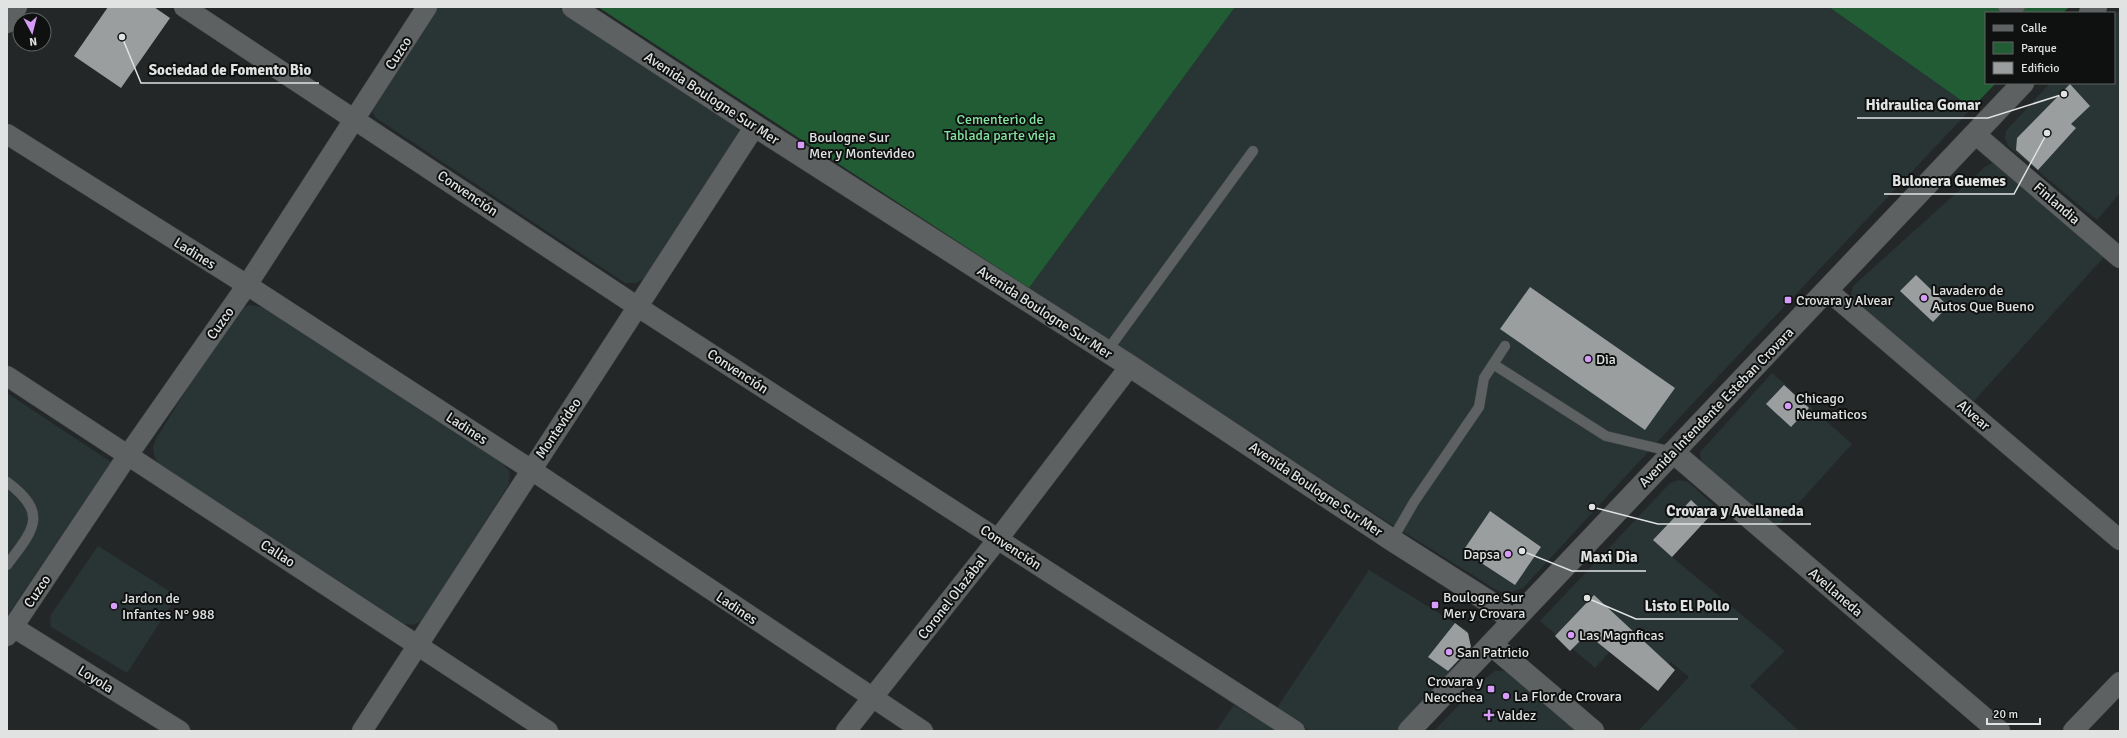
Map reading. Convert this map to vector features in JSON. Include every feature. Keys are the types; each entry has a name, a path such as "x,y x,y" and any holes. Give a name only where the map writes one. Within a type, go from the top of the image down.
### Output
{"main road":[{"name":"Avenida Boulogne Sur Mer","path":"573,7 755,126 1130,366 1392,540 1491,603 1513,621"},
{"name":"Avenida Intendente Esteban Crovara","path":"1409,731 2022,84"},
{"name":"Avellaneda","path":"1673,452 1999,731"},
{"path":"1492,645 1593,731"}],"street":[{"path":"7,23 17,7"},
{"name":"Convención","path":"184,7 638,307 1295,731"},
{"name":"Cuzco","path":"10,631 128,455 247,285 427,7"},
{"name":"Montevideo","path":"362,731 530,469 638,307 755,126"},
{"name":"Ladines","path":"7,134 247,285 530,469 923,731"},
{"name":"Finlandia","path":"1975,134 2120,258"},
{"name":"Alvear","path":"1827,290 2120,540"},
{"name":"Coronel Olazábal","path":"846,731 998,539 1130,366"},
{"name":"Callao","path":"7,376 548,731"},
{"name":"Loyola","path":"10,631 180,731"},
{"path":"2074,731 2120,682"}],"lane":[{"path":"1107,351 1254,151"},
{"path":"1392,540 1414,502 1479,407 1484,378 1505,346"},
{"path":"1493,364 1606,436 1673,452"},
{"path":"7,482 21,493 33,509 34,523 28,536 7,565"}],"shaded area":[{"path":"434,7 557,7 734,124 739,131 737,140 646,277 636,283 625,283 376,118 372,111 374,103"},
{"path":"1235,7 1829,7 1972,108 1695,401 1523,588 1509,593 1498,591 1370,511 1029,288"},
{"path":"2120,11 2120,193 2097,220 2008,146 2005,138 2006,131 2049,84 2115,84 2115,14"},
{"path":"1992,163 2001,165 2104,257 1974,401 1853,302 1851,295 1853,286 1985,167"},
{"path":"249,305 263,307 502,463 510,472 509,484 423,620 414,625 404,624 158,463 154,456 153,447 156,439 234,312"},
{"path":"1772,373 1852,444 1777,527 1706,471 1701,461 1700,452"},
{"path":"7,393 111,462 7,616"},
{"path":"1679,480 1688,482 1717,508 1672,557 1785,651 1750,686 1799,731 1638,731 1689,677 1671,662 1652,682 1613,648 1595,668 1540,621 1670,483"},
{"name":"Jardon de Infantes N° 988","path":"98,546 177,596 127,673 51,627 50,616"},
{"path":"1369,570 1468,631 1470,648 1396,731 1311,731 1276,709"},
{"path":"1495,671 1504,671 1510,674 1576,731 1434,731 1483,680"},
{"path":"1234,705 1276,731 1216,731"}],"green space":[{"name":"Cementerio de Tablada parte vieja","path":"598,7 1235,7 1029,288"},
{"path":"1829,7 2069,7 2064,12 1985,12 1985,84 1995,84 1972,108"}],"building":[{"path":"108,7 154,7 170,18 121,88 74,56"},
{"path":"2070,84 2090,106 2071,124 2076,128 2038,170 2016,150 2017,138"},
{"name":"Lavadero de Autos Que Bueno","path":"1916,275 1948,306 1933,322 1900,291"},
{"name":"Dia","path":"1530,287 1675,388 1645,430 1500,329"},
{"name":"Chicago Neumaticos","path":"1784,385 1809,408 1791,427 1766,404"},
{"path":"1691,500 1709,517 1672,557 1653,540"},
{"name":"Dapsa","path":"1490,511 1541,547 1515,585 1463,551"},
{"path":"1594,595 1675,670 1658,691 1587,634 1570,651 1555,636"},
{"name":"San Patricio","path":"1455,623 1468,633 1471,647 1448,671 1428,657"}],"place":[{"name":"Sociedad de Fomento Bio","path":"122,37"},
{"name":"Hidraulica Gomar","path":"2064,94"},
{"name":"Bulonera Guemes","path":"2047,133"},
{"name":"Boulogne Sur Mer y Montevideo","path":"801,145"},
{"name":"Lavadero de Autos Que Bueno","path":"1924,298"},
{"name":"Crovara y Alvear","path":"1788,300"},
{"name":"Dia","path":"1588,359"},
{"name":"Chicago Neumaticos","path":"1788,406"},
{"name":"Crovara y Avellaneda","path":"1592,507"},
{"name":"Maxi Dia","path":"1522,551"},
{"name":"Dapsa","path":"1508,554"},
{"name":"Listo El Pollo","path":"1587,598"},
{"name":"Boulogne Sur Mer y Crovara","path":"1435,605"},
{"name":"Jardon de Infantes N° 988","path":"114,606"},
{"name":"Las Magnficas","path":"1571,635"},
{"name":"San Patricio","path":"1449,652"},
{"name":"Crovara y Necochea","path":"1491,689"},
{"name":"La Flor de Crovara","path":"1506,696"},
{"name":"Valdez","path":"1489,715"}]}
